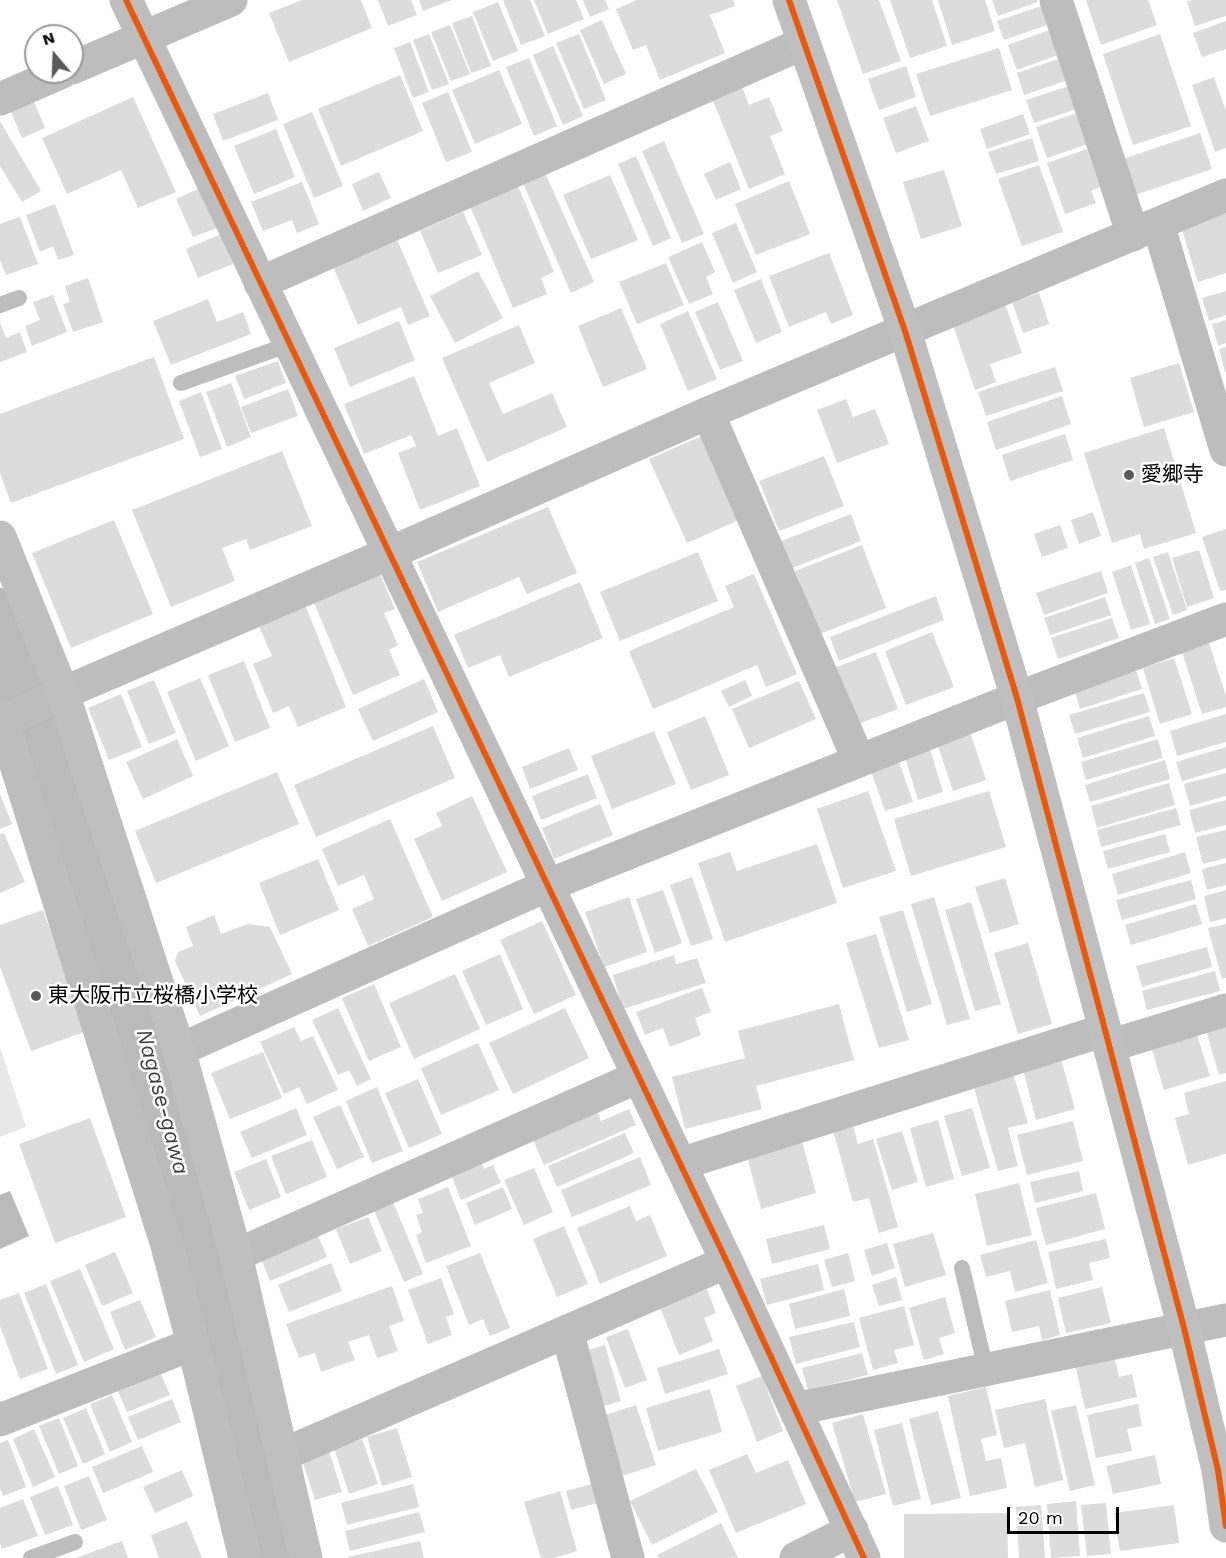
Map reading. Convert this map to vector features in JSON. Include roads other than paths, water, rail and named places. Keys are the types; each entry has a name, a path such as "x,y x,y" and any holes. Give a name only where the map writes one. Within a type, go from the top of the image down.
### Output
{"street":[{"path":"126,0 142,38 727,1262 858,1544 795,1558"},
{"path":"84,63 231,0"},
{"path":"789,0 904,331 1017,698 1222,1470 1226,1526"},
{"path":"1056,0 1146,229 1226,450"},
{"path":"260,283 804,44"},
{"path":"0,99 34,84"},
{"path":"245,1558 194,1344 162,1231 1,719 390,553 708,413 1226,195"},
{"path":"708,413 859,761"},
{"path":"0,537 63,693 178,1050 236,1255 306,1558"},
{"path":"178,1050 546,886 1017,698 1225,621"},
{"path":"680,1164 1107,1038 1226,1010"},
{"path":"236,1255 638,1077"},
{"path":"282,1455 727,1262"},
{"path":"795,1409 1226,1320"},
{"path":"567,1331 628,1558"},
{"path":"0,1420 194,1344"}],"lane":[{"path":"0,305 19,298"},
{"path":"181,382 290,345"},
{"path":"962,1268 986,1370"},
{"path":"31,1558 75,1542"}],"waterway":[{"name":"Nagase-gawa","path":"0,622 59,771 119,945 230,1355 261,1498 279,1558"}],"place":[{"name":"愛郷寺","path":"1129,475"},
{"name":"東大阪市立桜橋小学校","path":"36,996"}]}
